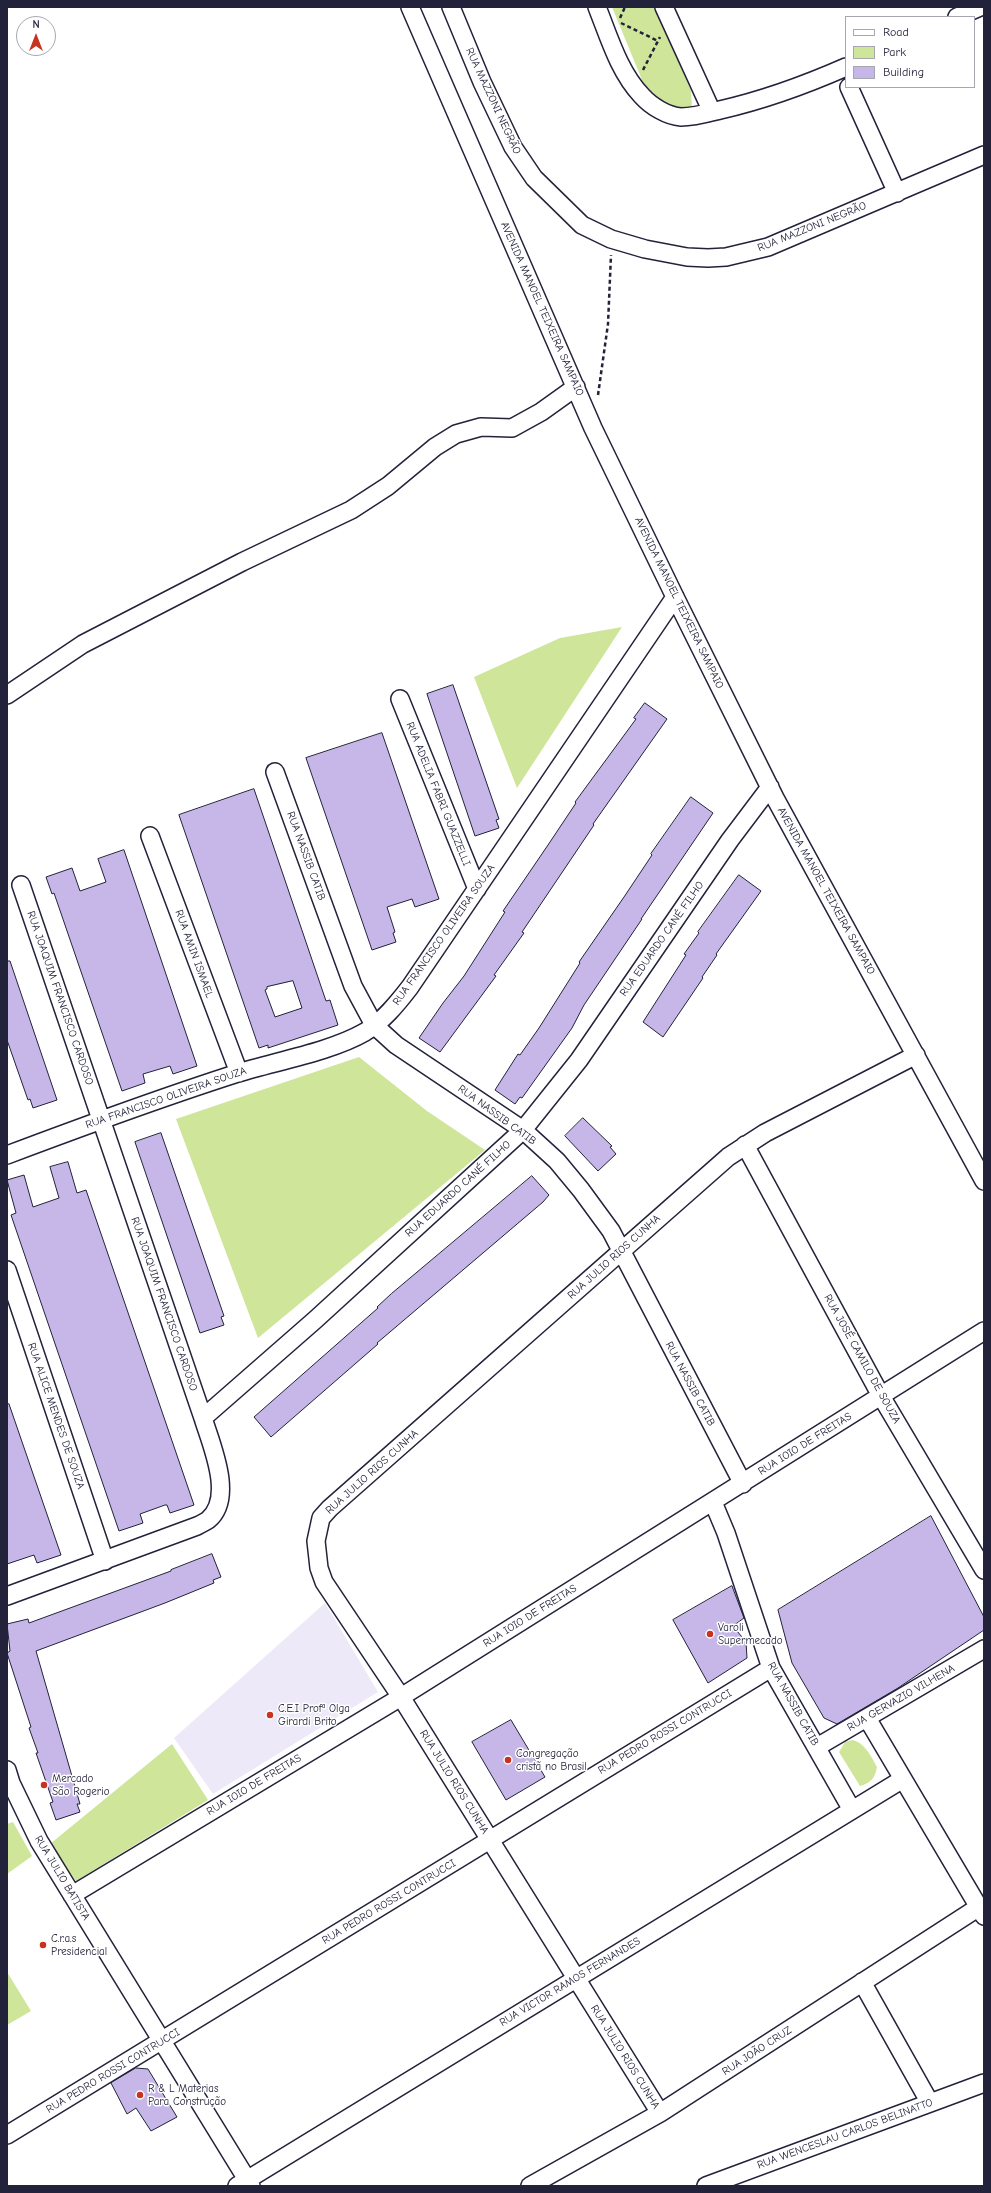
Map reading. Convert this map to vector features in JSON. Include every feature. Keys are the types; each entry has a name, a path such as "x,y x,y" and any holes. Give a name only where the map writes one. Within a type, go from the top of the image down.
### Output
{"street":[{"name":"AVENIDA MANOEL TEIXEIRA SAMPAIO","path":"410,7 576,388 675,597 770,787 984,1180"},
{"name":"RUA MAZZONI NEGRÃO","path":"451,7 482,82 512,146 534,178 582,225 611,238 665,254 688,257 726,257 768,247 984,155"},
{"path":"597,7 623,69 634,86 649,102 674,115 689,116 712,112 786,92 844,73"},
{"path":"959,16 980,7"},
{"path":"667,13 712,112"},
{"path":"849,88 897,193"},
{"path":"7,696 61,657 83,644 242,562 351,510 388,486 435,447 456,434 481,427 512,428 541,412 576,388"},
{"name":"RUA FRANCISCO OLIVEIRA SOUZA","path":"7,1155 102,1119 239,1073 331,1045 357,1035 374,1026 393,1008 410,987 675,597"},
{"name":"RUA ADELIA FABRI GUAZZELLI","path":"400,699 477,889"},
{"name":"RUA NASSIB CATIB","path":"275,772 349,975 374,1026 396,1045 523,1130 556,1161 581,1190 611,1231 743,1484"},
{"name":"RUA EDUARDO CANÉ FILHO","path":"203,1418 315,1320 523,1130 579,1060 730,840 770,787"},
{"name":"RUA AMIN ISMAEL","path":"150,836 239,1073"},
{"name":"RUA JOAQUIM FRANCISCO CARDOSO","path":"7,1596 197,1526 209,1520 215,1512 220,1492 219,1473 203,1418 21,885"},
{"name":"RUA JULIO RIOS CUNHA","path":"660,2113 491,1839 401,1697 324,1582 319,1568 316,1541 321,1518 704,1176 745,1145 916,1055"},
{"name":"RUA JOSÉ CAMILO DE SOUZA","path":"745,1145 881,1396 984,1570"},
{"name":"RUA ALICE MENDES DE SOUZA","path":"7,1270 105,1561"},
{"name":"RUA IOIO DE FREITAS","path":"72,1895 401,1697 743,1484 984,1330"},
{"name":"RUA NASSIB CATIB","path":"713,1502 726,1533 771,1668 852,1810"},
{"name":"RUA GERVAZIO VILHENA","path":"817,1747 984,1649"},
{"name":"RUA PEDRO ROSSI CONTRUCCI","path":"7,2135 771,1668"},
{"path":"867,1718 981,1911"},
{"name":"RUA JULIO BATISTA","path":"7,1770 11,1783 39,1841 163,2040 245,2184"},
{"name":"RUA VICTOR RAMOS FERNANDES","path":"245,2184 577,1978 903,1779"},
{"name":"RUA JOÃO CRUZ","path":"530,2186 660,2113 862,1982 981,1911"},
{"path":"862,1982 930,2103"},
{"name":"RUA WENCESLAU CARLOS BELINATTO","path":"713,2185 984,2083"}],"path":[{"path":"634,86 658,41 667,13"},
{"path":"619,22 658,41"},
{"path":"598,398 608,324 611,238"}],"shaded area":[{"name":"C.E.I Profª Olga Girardi Brito","path":"325,1603 378,1692 213,1794 174,1738"}],"green space":[{"path":"612,7 655,7 691,91 692,109 673,113 647,92"},
{"path":"622,627 517,788 474,677 560,638"},
{"path":"359,1057 427,1111 485,1150 258,1338 176,1119"},
{"path":"852,1740 864,1747 870,1754 877,1767 872,1780 860,1786 839,1752 845,1742"},
{"path":"172,1744 208,1800 76,1881 50,1844"},
{"path":"13,1822 32,1856 7,1874 7,1824"},
{"path":"7,1972 31,2011 7,2025"}],"building":[{"path":"453,685 499,819 496,820 499,828 475,836 427,694"},
{"path":"645,703 667,719 593,824 594,825 522,932 524,933 494,975 496,976 440,1052 419,1038 464,976 505,912 503,911 576,803 575,802 636,719 634,718"},
{"path":"382,733 439,899 415,907 412,899 387,907 395,932 393,933 396,942 372,950 306,758"},
{"path":"254,789 326,1001 330,1000 338,1025 268,1048 268,1045 259,1048 179,815","holes":["293,981 302,1008 275,1017 265,990 267,987"]},
{"path":"691,797 713,813 584,1005 572,1028 522,1098 520,1097 515,1104 495,1090 518,1054 520,1055 539,1028 580,963 579,962"},
{"path":"124,850 197,1066 173,1074 170,1066 143,1074 145,1083 122,1091 54,893 52,894 46,877 72,868 80,891 106,882 98,859"},
{"path":"739,875 761,891 716,954 717,955 702,977 703,978 663,1037 643,1022 686,955 684,954 699,933 698,932"},
{"path":"7,961 10,961 57,1100 33,1108 30,1099 28,1100 7,1040"},
{"path":"583,1118 612,1146 610,1147 616,1154 598,1171 565,1136"},
{"path":"161,1133 224,1316 221,1317 224,1325 200,1333 135,1142"},
{"path":"68,1162 77,1193 86,1190 194,1505 170,1513 167,1505 165,1505 140,1514 143,1523 119,1531 11,1215 16,1213 7,1180 24,1175 33,1207 59,1198 50,1167"},
{"path":"532,1176 549,1195 543,1202 377,1343 378,1344 271,1437 254,1417 378,1308 377,1307 391,1294"},
{"path":"9,1404 61,1555 37,1563 34,1555 7,1564 7,1405"},
{"path":"931,1516 984,1617 984,1630 898,1688 837,1724 824,1718 792,1663 778,1610"},
{"path":"212,1554 221,1577 213,1580 214,1583 36,1651 80,1804 77,1804 80,1812 56,1820 50,1803 53,1802 29,1728 31,1727 7,1653 10,1651 7,1624 28,1619 29,1623 171,1571"},
{"name":"Varoli Supermecado","path":"732,1586 744,1618 733,1626 746,1642 747,1658 708,1683 673,1620"},
{"name":"Congregação cristã no Brasil","path":"511,1720 545,1777 506,1800 472,1742"},
{"name":"R & L Materias Para Construção","path":"136,2068 148,2069 177,2117 151,2131 136,2108 127,2114 111,2083"}],"place":[{"name":"Varoli Supermecado","path":"710,1634"},
{"name":"C.E.I Profª Olga Girardi Brito","path":"270,1715"},
{"name":"Congregação cristã no Brasil","path":"508,1760"},
{"name":"Mercado São Rogerio","path":"44,1785"},
{"name":"C.r.a.s Presidencial","path":"43,1945"},
{"name":"R & L Materias Para Construção","path":"140,2095"}]}
